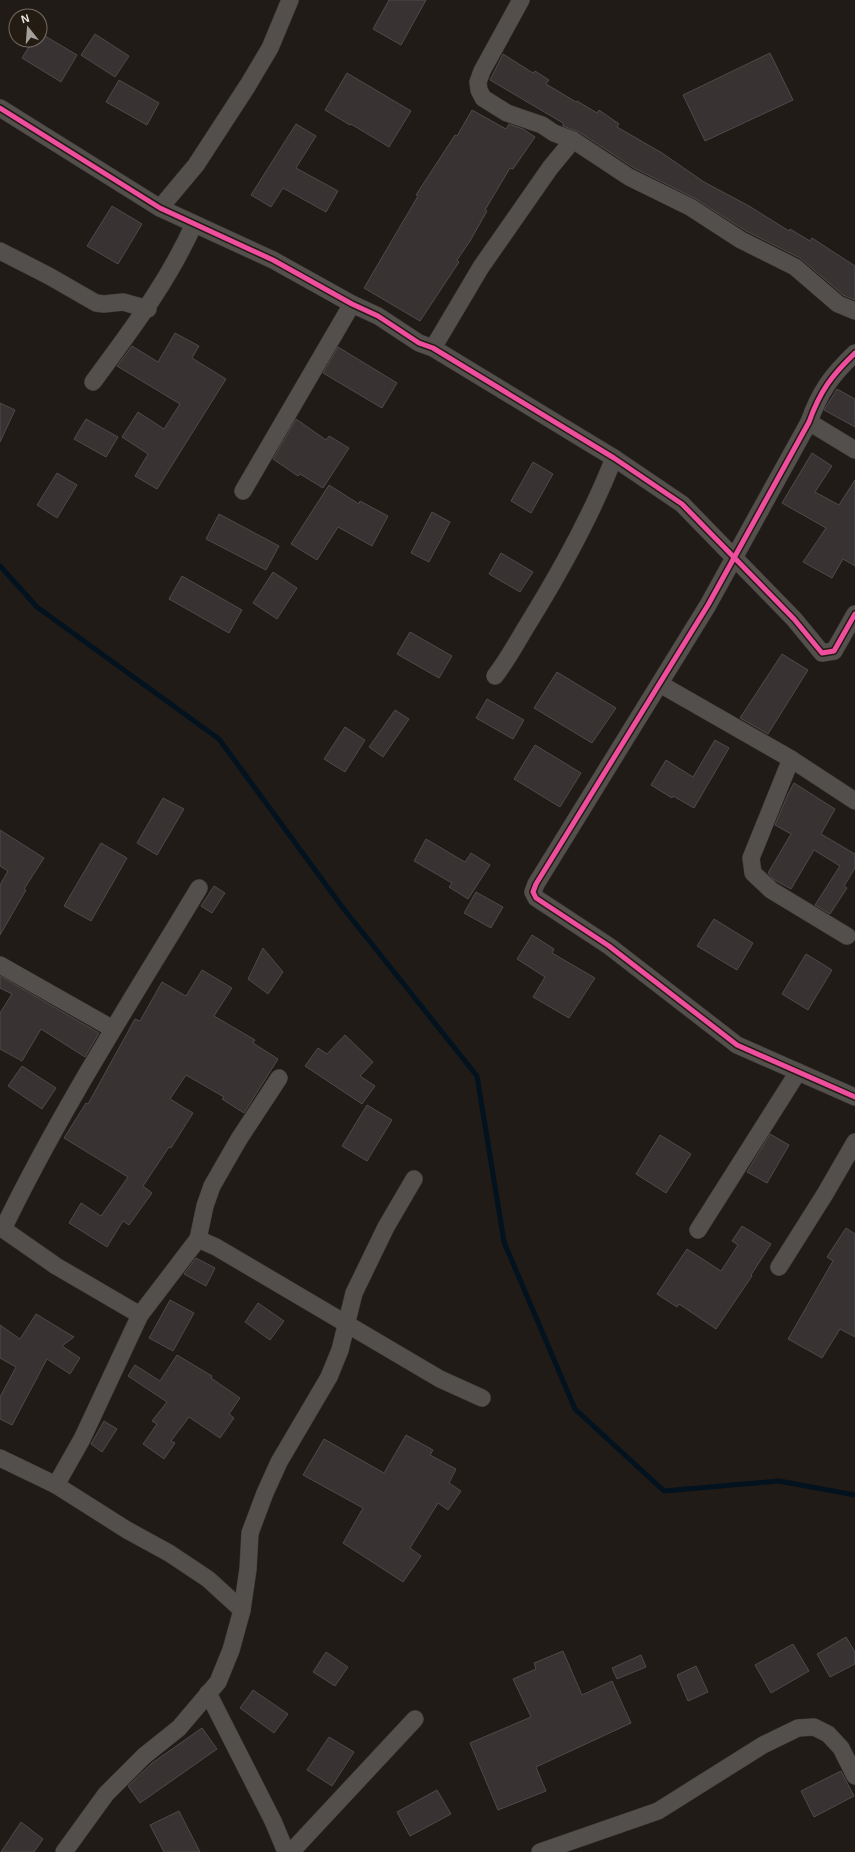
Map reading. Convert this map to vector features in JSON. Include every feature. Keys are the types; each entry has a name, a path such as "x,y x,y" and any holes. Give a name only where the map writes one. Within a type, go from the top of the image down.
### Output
{"street":[{"path":"160,208 196,165 248,85 270,48 290,0"},
{"path":"521,0 482,71 478,82 479,90 483,98 507,113 542,125 554,133 573,140 630,177 690,207 741,240 795,267 838,304 855,311"},
{"path":"0,108 160,208 273,260 352,304 378,316 419,343 433,348 614,458 682,504 794,619 822,654 834,651 855,614"},
{"path":"433,348 481,267 550,168 573,140"},
{"path":"93,382 148,309 180,254 194,224"},
{"path":"0,251 96,302 104,304 123,302 148,309"},
{"path":"243,491 352,304"},
{"path":"855,352 833,375 815,404 809,422 708,606 536,884 533,892 536,898 609,946 737,1045 855,1097"},
{"path":"809,422 855,450"},
{"path":"495,676 509,658 563,566 600,495 614,458"},
{"path":"660,684 791,759 855,801"},
{"path":"791,759 751,858 753,873 771,890 847,936"},
{"path":"140,1315 56,1266 1,1228 32,1169 113,1029 199,888"},
{"path":"0,965 113,1029"},
{"path":"698,1230 798,1072"},
{"path":"56,1485 82,1439 140,1315 198,1239 205,1206 212,1186 239,1139 279,1078"},
{"path":"779,1267 825,1194 855,1142"},
{"path":"64,1852 106,1794 144,1756 179,1728 218,1682 230,1650 242,1610 248,1569 250,1533 265,1493 279,1462 329,1377 340,1350 354,1293 368,1261 414,1179"},
{"path":"198,1239 347,1323 440,1379 482,1398"},
{"path":"0,1458 56,1485 127,1530 169,1553 208,1579 242,1610"},
{"path":"208,1693 273,1821 286,1852"},
{"path":"291,1852 415,1719"},
{"path":"540,1852 658,1811 763,1745 798,1728 814,1727 828,1734 841,1748 855,1776"}],"building":[{"path":"389,0 426,0 401,45 373,29"},
{"path":"95,34 129,56 115,77 81,55"},
{"path":"48,38 77,55 61,82 22,58 28,48 48,48"},
{"path":"770,53 793,100 705,141 683,95"},
{"path":"503,54 533,73 535,71 549,80 546,84 576,102 577,101 597,113 599,110 619,124 617,127 662,153 704,182 749,206 789,231 790,229 810,241 812,238 855,266 855,300 843,295 800,258 746,231 694,198 634,168 579,132 563,126 563,123 490,80"},
{"path":"347,73 411,111 389,147 325,110"},
{"path":"119,80 159,103 147,125 106,102"},
{"path":"472,110 506,129 509,124 523,129 535,137 513,169 510,168 485,210 487,211 470,241 457,260 459,262 420,321 364,288 418,196 416,195 455,135 457,136"},
{"path":"296,124 316,136 296,168 338,191 326,212 283,188 271,207 251,195"},
{"path":"112,206 142,224 118,264 87,246"},
{"path":"175,333 199,346 192,358 226,379 157,489 135,476 148,454 122,437 138,412 164,429 180,404 117,366 132,346 158,362"},
{"path":"338,347 397,383 382,408 323,373"},
{"path":"837,389 855,399 855,427 824,410"},
{"path":"0,403 15,410 0,442"},
{"path":"86,419 118,437 106,457 74,439"},
{"path":"296,419 326,440 329,436 349,448 323,488 300,474 298,476 273,459"},
{"path":"812,453 832,466 815,492 839,505 855,480 855,566 843,559 832,578 803,562 826,528 782,503"},
{"path":"533,462 553,474 531,513 511,501"},
{"path":"57,473 77,485 57,518 37,505"},
{"path":"329,485 359,504 360,501 388,516 372,546 338,527 317,560 291,544"},
{"path":"432,512 450,522 429,562 411,553"},
{"path":"219,514 279,546 266,570 206,539"},
{"path":"501,553 533,572 520,592 489,574"},
{"path":"273,572 297,588 277,619 253,603"},
{"path":"182,576 242,610 229,633 169,599"},
{"path":"410,632 452,656 439,678 397,654"},
{"path":"782,654 808,670 768,734 740,718"},
{"path":"557,672 616,708 592,743 534,708"},
{"path":"487,699 524,720 513,739 476,718"},
{"path":"395,710 409,719 383,757 369,747"},
{"path":"345,727 365,740 345,772 324,759"},
{"path":"715,740 729,748 694,808 673,796 672,798 651,785 666,760 693,777"},
{"path":"535,745 581,773 560,807 514,779"},
{"path":"794,783 835,809 821,834 855,854 855,868 844,886 847,888 830,914 815,905 840,866 814,850 791,889 773,879 768,873 791,834 775,825"},
{"path":"163,798 184,809 157,855 137,843"},
{"path":"0,830 44,858 24,889 26,890 0,935 0,885 8,871 0,866"},
{"path":"426,839 465,862 471,853 490,865 468,899 449,887 452,883 414,861"},
{"path":"101,843 127,858 91,921 64,906"},
{"path":"214,886 225,893 212,913 201,906"},
{"path":"476,892 503,907 491,928 464,913"},
{"path":"714,919 753,943 737,970 697,946"},
{"path":"532,935 554,949 552,953 595,978 569,1018 533,997 545,977 517,959"},
{"path":"263,948 283,972 268,994 248,979"},
{"path":"806,954 832,970 808,1010 782,994"},
{"path":"202,970 232,988 214,1016 255,1040 253,1043 278,1059 244,1113 222,1099 224,1097 186,1075 170,1099 193,1113 171,1148 169,1147 143,1186 152,1193 129,1225 123,1221 107,1247 69,1223 81,1203 101,1216 128,1177 64,1138 86,1103 88,1104 135,1019 140,1021 162,982 186,996"},
{"path":"0,976 99,1033 85,1057 41,1029 22,1061 0,1049 0,1013 12,994 0,988"},
{"path":"345,1035 373,1062 360,1076 375,1086 362,1104 305,1066 318,1048 327,1054"},
{"path":"22,1066 56,1088 42,1109 8,1086"},
{"path":"367,1105 392,1120 367,1161 342,1146"},
{"path":"770,1134 789,1145 767,1183 747,1172"},
{"path":"660,1135 691,1154 666,1193 636,1174"},
{"path":"742,1226 771,1244 751,1275 752,1276 716,1329 679,1304 677,1307 657,1294 687,1249 721,1271 738,1245 732,1241"},
{"path":"846,1228 855,1234 855,1337 840,1329 822,1358 788,1339 833,1261 827,1257"},
{"path":"196,1258 215,1268 206,1286 184,1274"},
{"path":"170,1300 194,1313 173,1351 149,1338"},
{"path":"258,1303 284,1321 270,1340 245,1322"},
{"path":"36,1314 74,1337 62,1346 80,1358 70,1374 47,1359 12,1425 0,1419 0,1397 16,1367 0,1358 0,1325 20,1339"},
{"path":"177,1355 212,1376 211,1378 240,1398 229,1414 234,1418 220,1438 189,1417 171,1441 175,1443 164,1459 143,1444 157,1424 152,1421 167,1402 128,1376 135,1365 160,1381"},
{"path":"104,1421 117,1429 102,1452 91,1444"},
{"path":"406,1435 433,1450 430,1455 456,1469 449,1483 461,1491 448,1510 438,1503 410,1548 421,1556 403,1582 343,1543 363,1508 303,1475 324,1439 384,1473"},
{"path":"846,1637 855,1652 855,1664 830,1677 817,1654"},
{"path":"793,1644 809,1671 771,1693 755,1665"},
{"path":"563,1651 582,1695 612,1681 631,1723 536,1767 546,1791 498,1810 470,1743 531,1717 513,1679 536,1669 534,1663"},
{"path":"326,1652 348,1667 335,1686 313,1672"},
{"path":"641,1655 646,1667 617,1679 612,1668"},
{"path":"696,1666 708,1692 688,1701 677,1675"},
{"path":"253,1690 288,1714 274,1733 240,1708"},
{"path":"202,1728 217,1749 140,1803 128,1786 152,1763"},
{"path":"329,1737 354,1752 332,1786 307,1770"},
{"path":"841,1771 854,1796 814,1817 801,1791"},
{"path":"437,1790 451,1814 410,1836 397,1812"},
{"path":"179,1811 200,1852 164,1852 150,1825"},
{"path":"21,1822 43,1839 34,1852 1,1852"}],"waterway":[{"path":"0,566 37,607 219,739 343,908 477,1076 504,1242 575,1409 664,1491 779,1481 855,1495"}],"cycle path":[{"path":"0,108 160,208 273,260 352,304 378,316 419,343 433,348 614,458 682,504 794,619 822,653 834,651 855,614"},
{"path":"855,353 833,376 822,392 809,422 708,605 536,884 533,892 536,898 609,946 737,1045 855,1097"}]}
